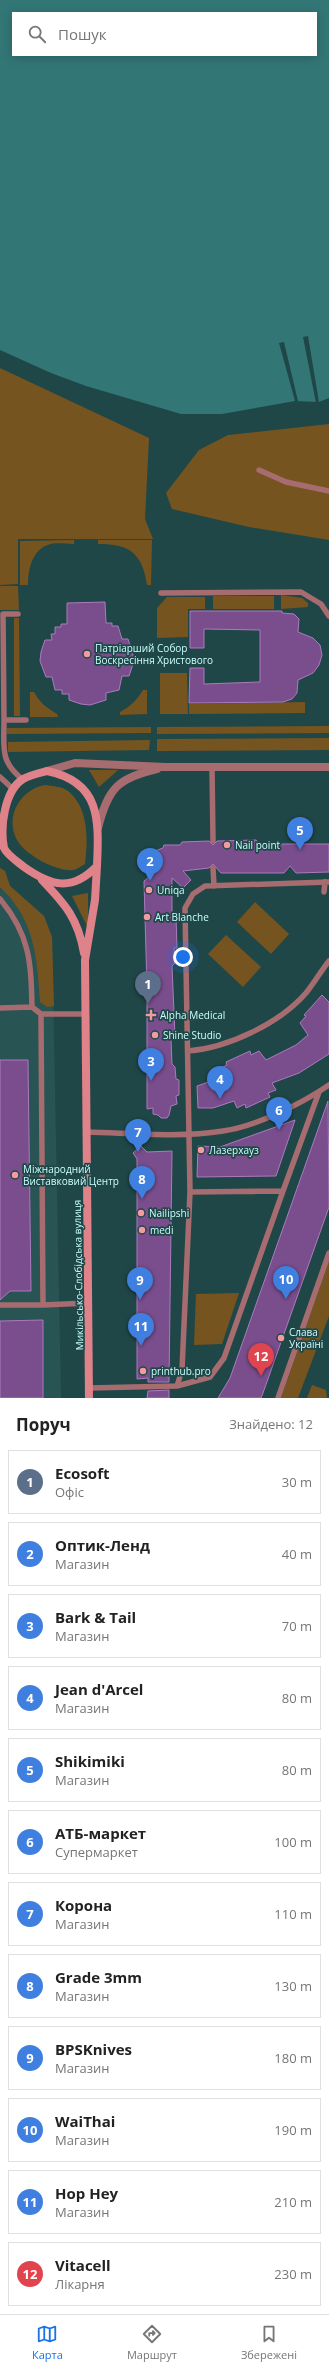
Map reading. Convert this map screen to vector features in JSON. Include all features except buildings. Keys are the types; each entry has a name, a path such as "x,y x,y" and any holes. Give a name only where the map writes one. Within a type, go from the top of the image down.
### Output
{"street":[{"path":"47,771 62,774 73,780 85,790 96,814 98,828 97,866 85,878 72,883 60,884 41,879 18,863 2,847 0,817 6,800 22,779 75,762 166,767 329,767"},
{"path":"98,828 105,802 112,790 137,774 166,767"},
{"name":"Микільсько-Слобідська вулиця","path":"89,1398 85,960 95,900 97,866"},
{"name":"Микільсько-Слобідська вулиця","path":"41,879 65,904 73,917 80,934 85,960"}],"lane":[{"path":"259,470 286,482 329,491"},
{"path":"160,593 301,592 321,604 329,616"},
{"path":"18,614 3,614 4,760 9,770 22,779"},
{"path":"4,720 26,720"},
{"path":"212,767 213,841"},
{"path":"0,777 13,789"},
{"path":"213,868 214,886"},
{"path":"177,1386 182,1370 190,1192 185,908 192,894 205,886 327,882 324,892"},
{"path":"0,900 14,917 28,948 32,1008"},
{"path":"188,1051 207,1049 239,1038 273,1021 305,994 329,961"},
{"path":"0,1008 32,1008 41,1014 85,1014"},
{"path":"41,1014 43,1304"},
{"path":"186,1018 200,1017"},
{"path":"86,1132 190,1134 224,1131 258,1121 319,1092 329,1085"},
{"path":"89,1388 132,1389 177,1386 210,1377 224,1358 319,1092"},
{"path":"190,1192 283,1191"},
{"path":"278,1398 329,1253"},
{"path":"0,1305 88,1303"}],"shaded area":[{"path":"0,368 149,438 145,519 153,539 18,539 18,584 0,585"},
{"path":"329,424 329,540 249,527 172,509 166,493 199,450 228,435"},
{"path":"74,540 74,544 61,543 48,545 38,551 30,567 28,585 20,585 20,541"},
{"path":"98,540 152,540 151,585 147,585 142,565 133,552 118,546 98,544"},
{"path":"0,586 18,586 19,610 0,610"},
{"path":"281,595 302,598 308,603 308,607 281,609"},
{"path":"213,596 274,596 274,609 213,609"},
{"path":"167,597 205,597 205,609 188,609 188,637 157,638 157,608"},
{"path":"14,618 19,618 20,716 14,716"},
{"path":"160,673 187,673 188,714 160,714"},
{"path":"143,690 147,690 147,714 120,715 120,712 133,702"},
{"path":"30,692 34,692 41,702 57,714 58,717 30,717"},
{"path":"305,702 305,713 189,714 189,704"},
{"path":"329,726 329,733 157,734 157,727"},
{"path":"151,727 151,733 7,734 7,728"},
{"path":"329,738 329,750 157,751 157,739"},
{"path":"150,740 149,750 8,752 8,742"},
{"path":"89,770 118,770 99,787"},
{"path":"46,785 68,791 80,806 83,815 86,825 87,845 85,864 74,870 58,868 33,856 20,844 13,829 14,812 23,797 37,787"},
{"path":"0,868 5,871 10,886 44,916 52,937 61,1398 0,1398"},
{"path":"0,868 5,871 10,886 44,916 52,937 54,1006 47,1007 40,1002 32,940 21,913 0,887"},
{"path":"88,893 88,928 72,896"},
{"path":"255,902 289,934 271,954 237,922"},
{"path":"226,935 261,967 243,987 208,954"},
{"path":"329,1261 329,1316 298,1398 281,1398"},
{"path":"239,1293 222,1344 194,1345 196,1294"},
{"path":"312,1385 326,1390 327,1398 307,1398"}],"water":[{"path":"0,0 329,0 329,398 319,402 295,401 222,414 181,414 86,386 51,373 0,350"}],"pier":[{"path":"308,336 319,402 316,403 303,337"},
{"path":"284,342 298,401 295,401 279,343"}],"place":[{"name":"Патріарший Собор Воскресіння Христового","path":"87,654"},
{"name":"Nail point","path":"227,845"},
{"name":"Shikimiki","path":"300,850"},
{"name":"Оптик-Ленд","path":"150,881"},
{"name":"Uniqa","path":"149,890"},
{"name":"Art Blanche","path":"147,917"},
{"name":"Ecosoft","path":"148,1004"},
{"name":"Alpha Medical","path":"151,1015"},
{"name":"Shine Studio","path":"155,1035"},
{"name":"Bark & Tail","path":"151,1081"},
{"name":"Jean d'Arcel","path":"220,1099"},
{"name":"АТБ-маркет","path":"279,1130"},
{"name":"Лазерхауз","path":"201,1150"},
{"name":"Корона","path":"138,1152"},
{"name":"Міжнародний Виставковий Центр","path":"15,1175"},
{"name":"Grade 3mm","path":"142,1199"},
{"name":"Nailipshi","path":"141,1213"},
{"name":"medi","path":"142,1230"},
{"name":"WaiThai","path":"286,1299"},
{"name":"BPSKnives","path":"140,1300"},
{"name":"Слава Україні","path":"281,1338"},
{"name":"Hop Hey","path":"141,1346"},
{"name":"printhub.pro","path":"143,1371"},
{"name":"Vitacell","path":"261,1376"}]}
